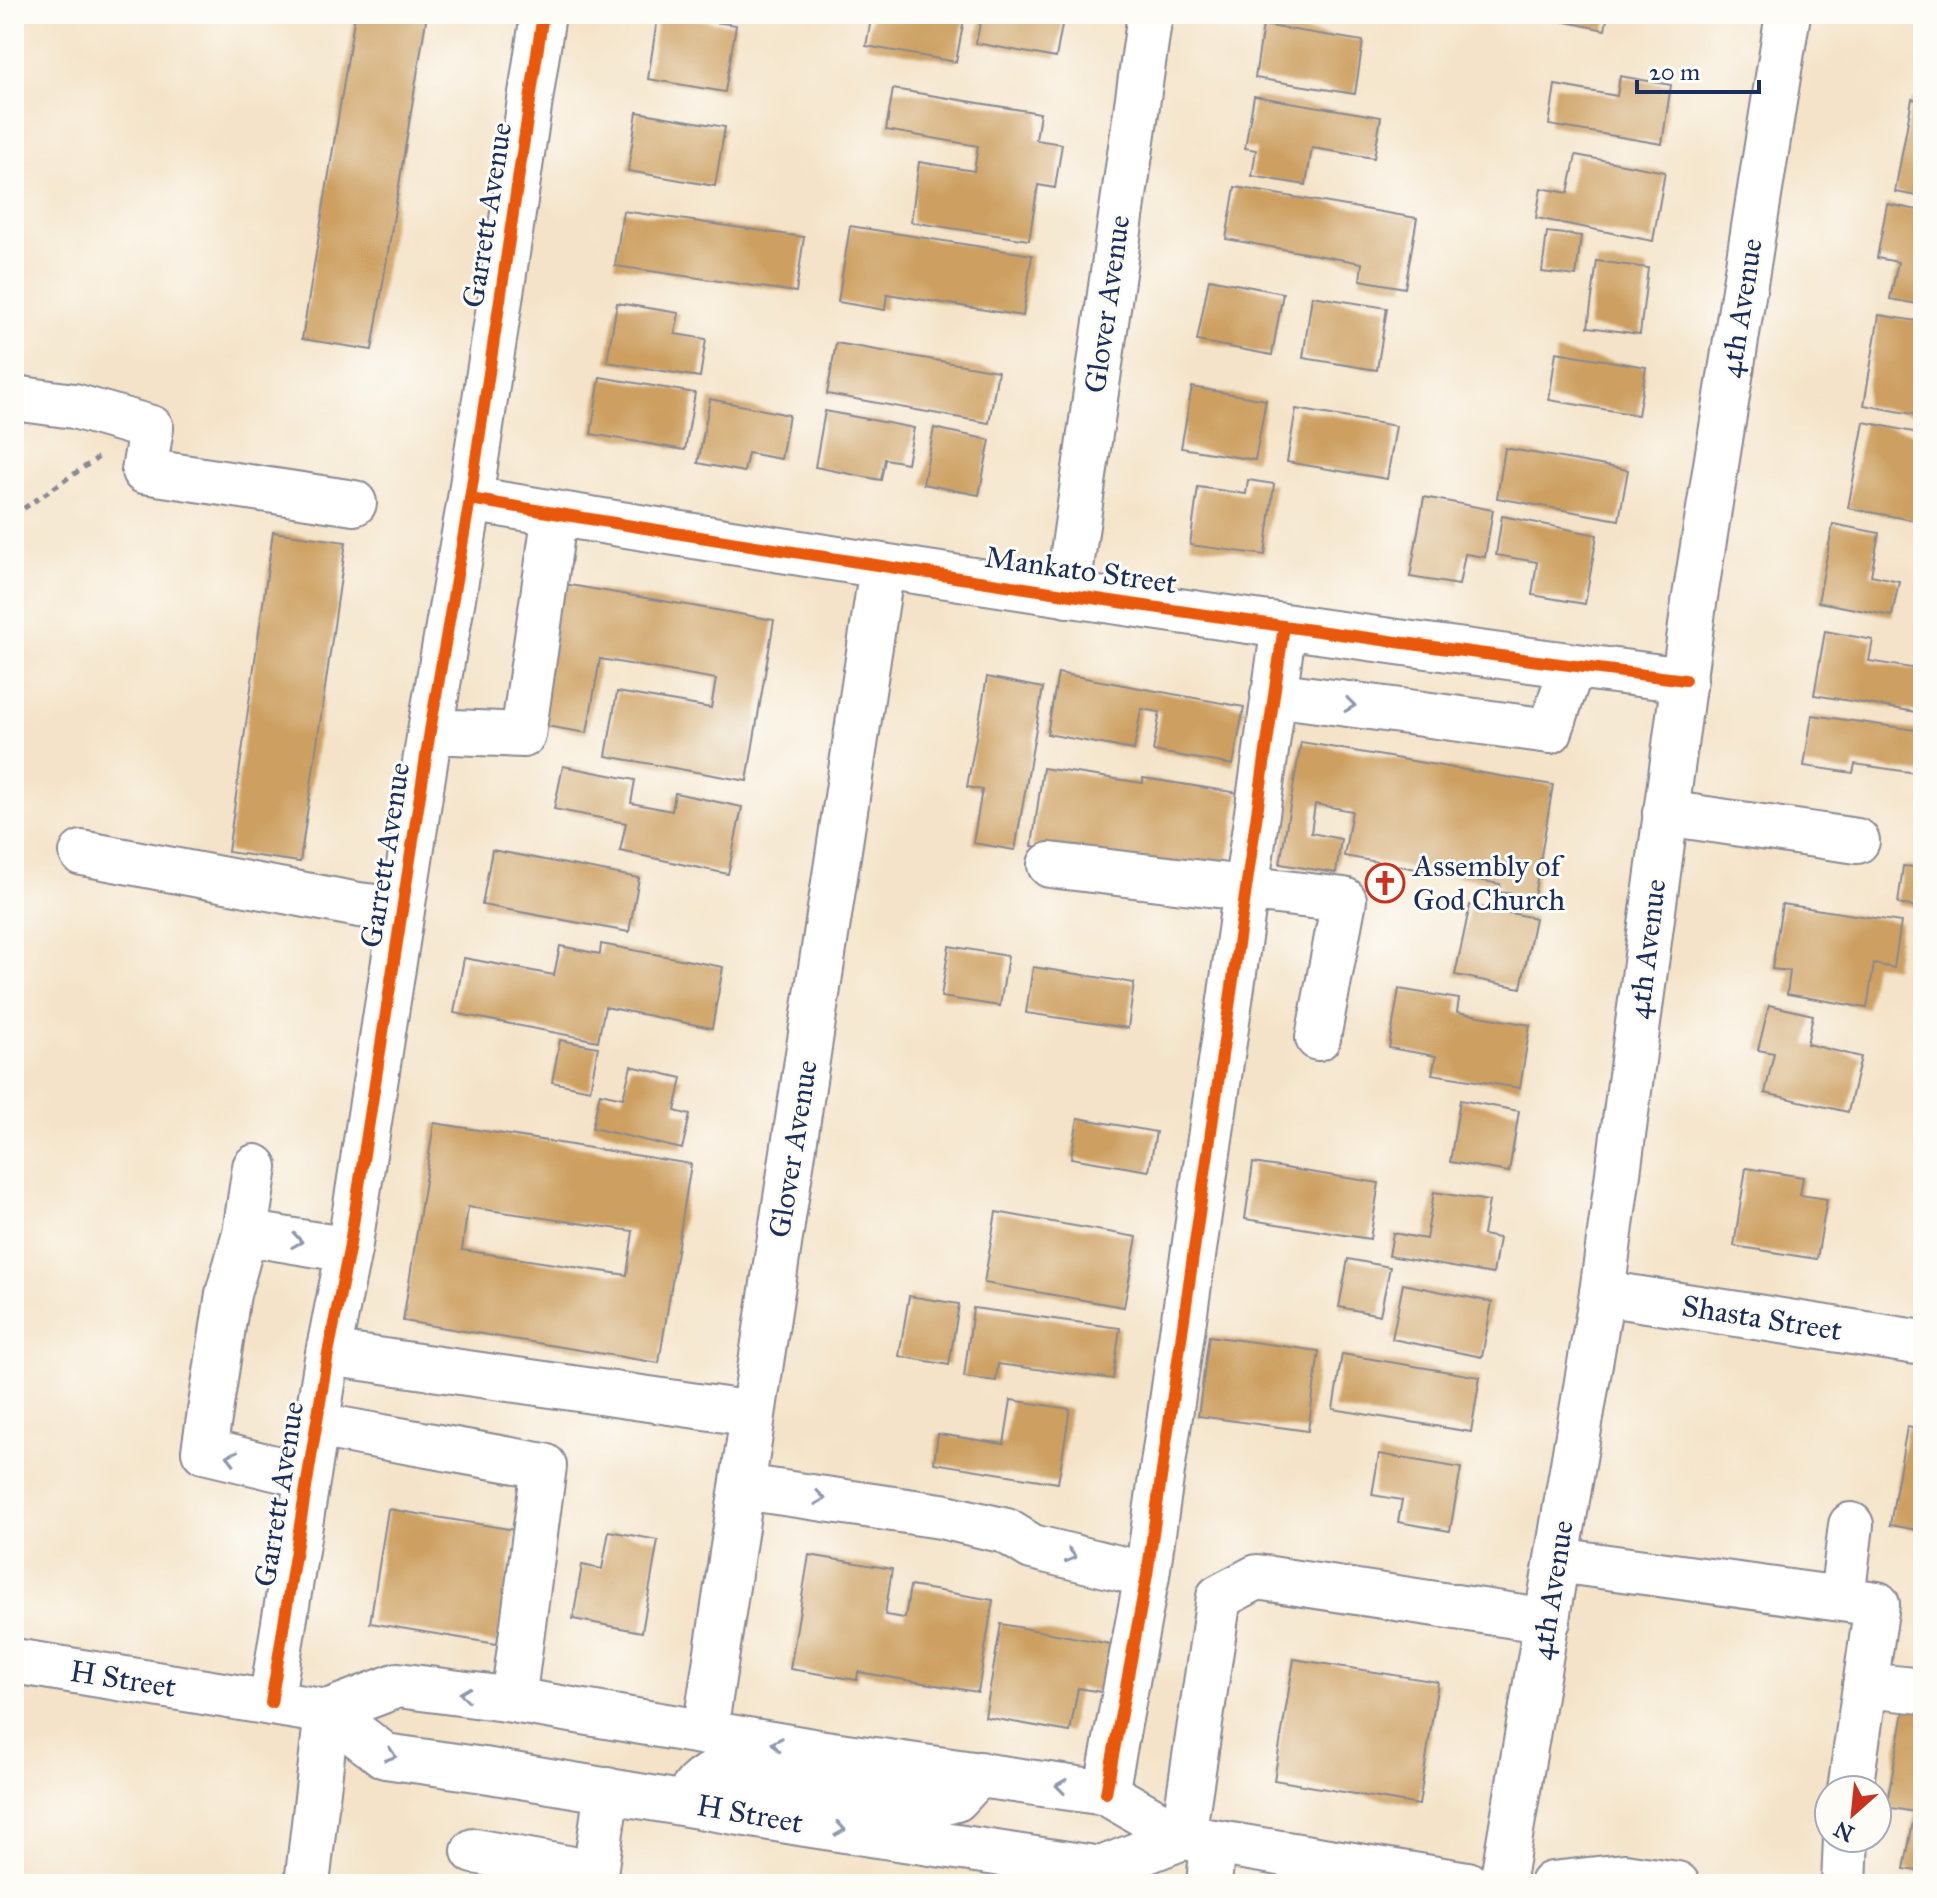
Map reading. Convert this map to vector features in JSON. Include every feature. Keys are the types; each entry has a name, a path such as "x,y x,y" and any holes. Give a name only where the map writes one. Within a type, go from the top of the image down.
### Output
{"street":[{"name":"Garrett Avenue","path":"271,1703 328,1353 349,1250 430,731 470,499 543,14"},
{"name":"Glover Avenue","path":"1067,595 1150,14"},
{"name":"4th Avenue","path":"1502,1884 1602,1293 1703,544 1788,14"},
{"path":"14,398 74,406 151,428 144,471 354,503"},
{"name":"Mankato Street","path":"470,499 1067,595 1344,636 1685,680"},
{"path":"430,731 523,735 555,513"},
{"name":"Glover Avenue","path":"705,1731 882,567"},
{"path":"1106,1793 1147,1575 1284,626"},
{"path":"1273,694 1550,731 1572,666"},
{"path":"1665,813 1857,841"},
{"path":"82,853 359,905 402,910"},
{"path":"1050,865 1344,900 1318,1038"},
{"path":"255,1167 245,1233 228,1294 204,1451 308,1476"},
{"path":"245,1233 349,1250"},
{"name":"Shasta Street","path":"1602,1293 1923,1343"},
{"path":"328,1353 753,1414"},
{"path":"316,1425 544,1466 513,1700"},
{"path":"743,1487 941,1516 1006,1531 1032,1547 1147,1575"},
{"path":"1842,1598 1851,1525"},
{"path":"1557,1560 1877,1604 1852,1774"},
{"path":"1202,1854 1219,1597 1257,1577 1548,1621"},
{"name":"H Street","path":"14,1661 327,1712 385,1756 1101,1869 1202,1854 1467,1884"},
{"name":"H Street","path":"327,1712 398,1685 513,1700 818,1752 1106,1793 1202,1854"},
{"path":"1865,1685 1923,1691"},
{"path":"307,1884 327,1712"},
{"path":"684,1803 704,1777 718,1772 939,1804 956,1799 979,1774"},
{"path":"474,1851 595,1873 607,1790"},
{"path":"1844,1884 1845,1854"},
{"path":"1552,1884 1624,1876 1677,1884"}],"path":[{"path":"14,515 101,456"}],"building":[{"path":"355,14 427,14 372,350 302,339"},
{"path":"658,14 736,25 725,92 648,79"},
{"path":"872,14 965,14 956,62 866,46"},
{"path":"982,14 1064,14 1056,58 976,43"},
{"path":"1528,14 1608,14 1605,30"},
{"path":"1263,25 1363,41 1355,94 1255,78"},
{"path":"1620,76 1671,85 1662,144 1549,125 1555,85 1617,96"},
{"path":"893,89 1040,113 1036,140 1062,144 1055,188 1038,185 1029,240 911,222 919,162 974,171 978,146 886,130"},
{"path":"1254,96 1381,117 1374,158 1312,148 1306,185 1252,176 1256,150 1245,148"},
{"path":"1912,99 1923,101 1923,197 1895,192"},
{"path":"637,112 725,127 715,186 628,171"},
{"path":"1576,155 1665,172 1653,241 1536,218 1541,188 1568,193"},
{"path":"1235,187 1417,218 1405,288 1360,280 1362,263 1226,239"},
{"path":"1887,204 1923,211 1923,305 1890,299 1898,262 1877,258"},
{"path":"623,211 804,237 796,292 615,266"},
{"path":"850,226 1032,255 1023,316 887,294 885,310 838,302"},
{"path":"1547,232 1581,236 1576,276 1542,272"},
{"path":"1597,261 1648,268 1640,334 1588,327"},
{"path":"1209,279 1283,293 1272,355 1197,341"},
{"path":"1312,296 1387,308 1377,370 1303,358"},
{"path":"617,303 679,313 675,334 706,339 700,377 607,362"},
{"path":"1879,315 1923,322 1923,416 1864,405"},
{"path":"836,343 998,371 989,423 827,394"},
{"path":"1556,352 1646,367 1638,415 1549,400"},
{"path":"600,377 695,393 685,450 591,434"},
{"path":"1192,387 1266,400 1255,460 1181,448"},
{"path":"710,399 789,415 781,459 748,453 744,472 698,463"},
{"path":"1296,409 1396,426 1387,479 1287,462"},
{"path":"825,411 914,428 907,463 885,459 881,480 815,467"},
{"path":"1864,422 1923,434 1923,522 1848,508"},
{"path":"934,428 990,440 979,495 923,484"},
{"path":"1505,448 1628,470 1619,520 1497,498"},
{"path":"1248,480 1274,484 1265,555 1190,545 1198,487 1246,494"},
{"path":"1424,497 1493,510 1485,557 1465,554 1459,585 1410,577"},
{"path":"1502,516 1597,535 1585,604 1532,595 1537,562 1496,555"},
{"path":"1833,524 1879,533 1871,575 1899,581 1892,616 1818,602"},
{"path":"273,532 346,542 300,862 228,852"},
{"path":"558,583 774,620 747,781 606,756 617,692 711,708 716,679 600,659 587,733 534,724"},
{"path":"1825,631 1873,640 1869,661 1923,670 1917,712 1814,695"},
{"path":"1058,673 1244,707 1233,765 1153,751 1160,712 1141,709 1134,750 1047,734"},
{"path":"987,677 1043,688 1015,850 973,843 982,790 967,787"},
{"path":"1812,715 1923,731 1923,774 1855,764 1853,773 1804,766"},
{"path":"1301,742 1553,785 1534,897 1499,892 1500,884 1344,856 1352,811 1315,804 1311,833 1341,839 1336,873 1280,864"},
{"path":"563,766 635,780 631,803 672,811 675,793 742,807 728,874 620,851 626,823 554,809"},
{"path":"1043,768 1143,783 1143,778 1239,793 1226,875 1032,846"},
{"path":"1921,821 1923,908 1898,904 1903,866 1915,867"},
{"path":"492,850 639,878 629,932 482,905"},
{"path":"1782,904 1901,922 1894,968 1874,964 1867,1008 1787,994 1790,971 1772,969"},
{"path":"1470,905 1535,918 1521,988 1455,975"},
{"path":"601,944 723,967 712,1028 605,1007 598,1041 454,1013 464,958 554,975 560,946 600,954"},
{"path":"949,946 1008,956 1000,1006 941,997"},
{"path":"1033,967 1134,983 1128,1028 1026,1013"},
{"path":"1399,989 1459,999 1457,1012 1530,1025 1520,1088 1432,1074 1436,1056 1389,1048"},
{"path":"1769,1005 1813,1015 1807,1044 1861,1057 1848,1112 1765,1093 1774,1053 1758,1050"},
{"path":"560,1040 598,1047 590,1090 552,1082"},
{"path":"631,1066 682,1078 675,1111 690,1115 682,1149 592,1128 600,1093 623,1098"},
{"path":"1460,1100 1519,1111 1509,1172 1450,1162"},
{"path":"1078,1118 1156,1132 1149,1171 1071,1158"},
{"path":"434,1123 691,1164 659,1363 403,1321","holes":["468,1207 633,1231 627,1275 462,1250"]},
{"path":"1253,1163 1379,1183 1370,1239 1245,1219"},
{"path":"1746,1168 1803,1177 1800,1195 1827,1199 1817,1259 1734,1246"},
{"path":"1434,1192 1489,1201 1483,1235 1499,1238 1493,1274 1389,1256 1393,1233 1426,1239"},
{"path":"996,1212 1137,1237 1124,1307 984,1283"},
{"path":"1348,1259 1390,1267 1380,1315 1339,1307"},
{"path":"1403,1284 1492,1302 1482,1357 1392,1339"},
{"path":"909,1296 959,1304 949,1365 899,1356"},
{"path":"973,1308 1120,1328 1113,1379 998,1364 996,1381 964,1377"},
{"path":"1209,1336 1319,1351 1308,1431 1198,1416"},
{"path":"1342,1354 1480,1377 1471,1432 1333,1409"},
{"path":"1011,1400 1070,1409 1058,1483 934,1463 938,1434 1004,1444"},
{"path":"1907,1427 1923,1430 1923,1531 1890,1525"},
{"path":"1379,1454 1461,1468 1450,1531 1398,1522 1402,1500 1372,1495"},
{"path":"388,1509 515,1530 497,1644 370,1623"},
{"path":"609,1531 658,1540 642,1632 573,1619 582,1565 602,1569"},
{"path":"809,1555 892,1569 885,1615 905,1618 910,1586 993,1600 978,1692 858,1672 857,1680 790,1669"},
{"path":"1001,1624 1116,1645 1107,1693 1078,1688 1070,1732 985,1717"},
{"path":"1294,1659 1438,1682 1419,1805 1274,1780"},
{"path":"1907,1697 1923,1701 1923,1872 1904,1869 1915,1812 1893,1808 1892,1774"}],"cycle path":[{"path":"271,1703 328,1353 349,1250 430,731 470,499 543,14"},
{"path":"470,499 1077,596 1685,680"},
{"path":"1106,1793 1147,1575 1284,626"}],"place":[{"name":"Assembly of God Church","path":"1385,883"}]}
